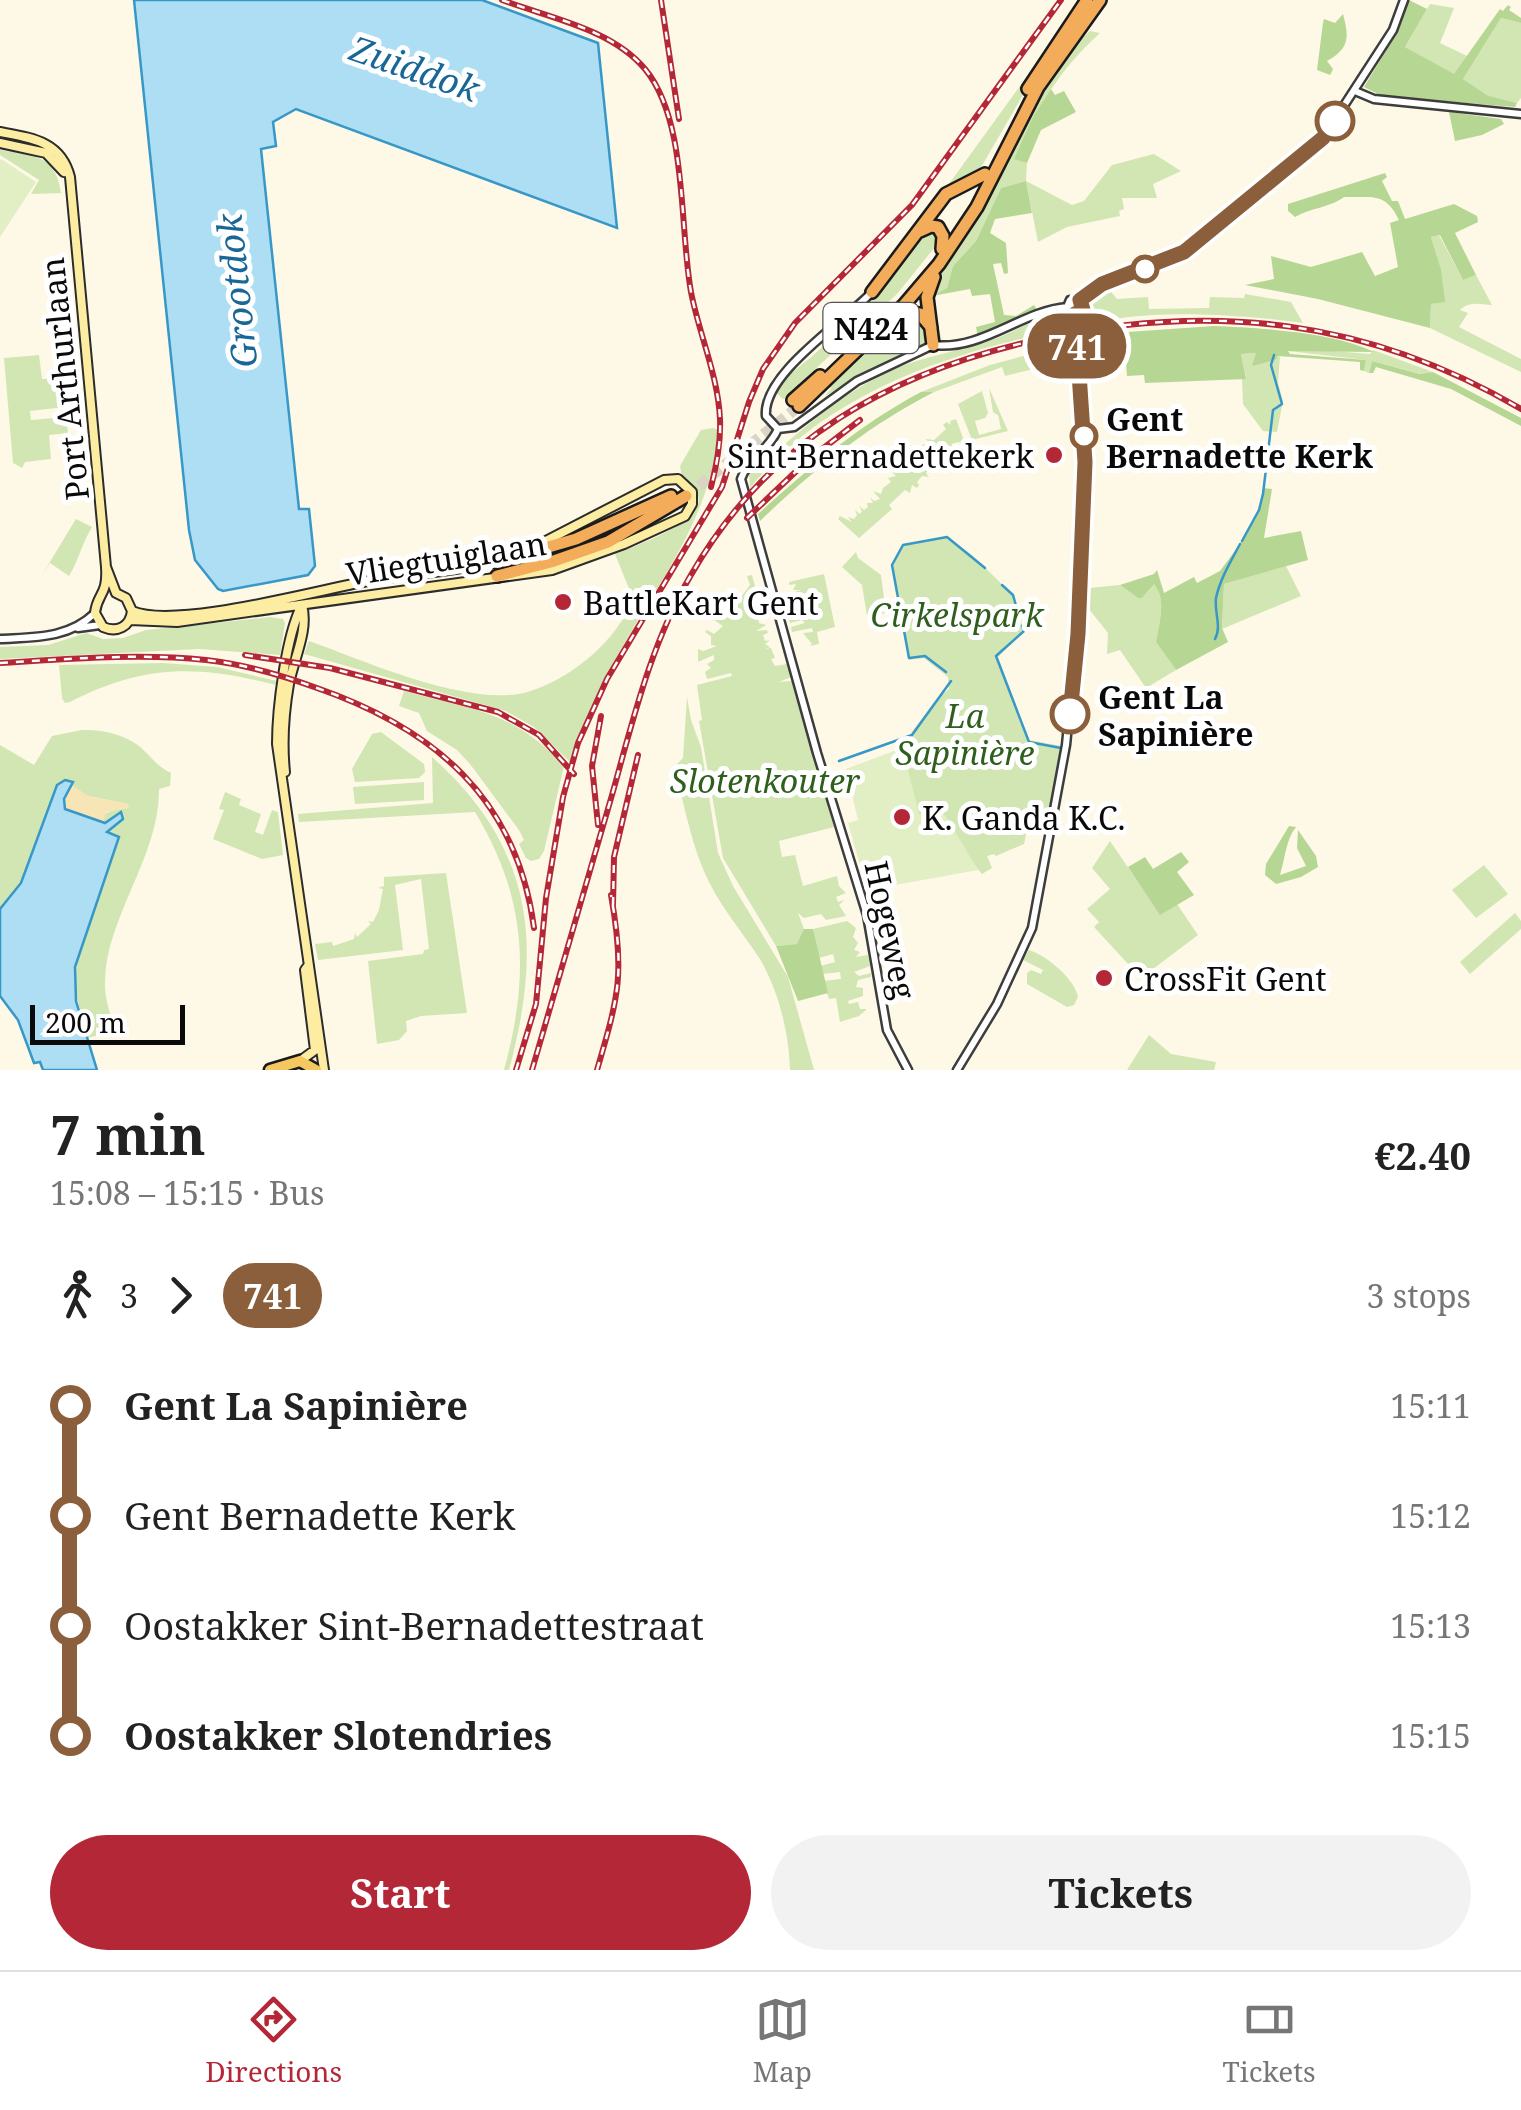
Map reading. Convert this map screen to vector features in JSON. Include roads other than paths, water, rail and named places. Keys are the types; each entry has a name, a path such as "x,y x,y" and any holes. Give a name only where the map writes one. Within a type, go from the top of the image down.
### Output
{"highway":[{"name":"N424","path":"1087,0 1023,98 942,249 886,313 796,403 888,321 940,264 977,207 1038,87 1100,0"},
{"path":"872,292 946,194 985,174"},
{"path":"920,231 931,226 940,229 942,249"},
{"path":"933,345 927,297 940,264"},
{"path":"888,321 914,313 925,318 933,330"},
{"path":"493,562 576,538 684,493 608,542 493,579"}],"main road":[{"path":"0,132 38,139 49,150"},
{"path":"0,143 49,150"},
{"name":"Port Arthurlaan","path":"49,150 68,169 102,492 106,567 104,594 94,613"},
{"name":"Vliegtuiglaan","path":"678,479 692,492 691,509 680,518 624,544 552,570 177,622 131,616 171,615 292,597 493,562 543,543 664,480 678,479"},
{"name":"Port Arthurlaan","path":"100,625 118,630 131,616 126,598 116,593 106,567"},
{"path":"302,605 316,597 384,578"},
{"path":"104,594 116,593"},
{"path":"292,597 302,605"},
{"path":"301,618 317,603"},
{"path":"284,1070 314,1050 305,970 308,966 277,732 280,694 302,605"},
{"path":"283,607 301,618"},
{"path":"94,613 100,625"},
{"path":"308,966 312,969 324,1070"},
{"path":"270,1070 300,1061 316,1070"}],"street":[{"path":"1068,307 1072,299 1080,300 1102,284 1155,266 1196,244 1323,138 1388,38 1402,0"},
{"path":"1355,91 1374,99 1521,114"},
{"path":"872,292 777,382 765,410 770,423 778,429 794,427 857,382 933,345 946,346 984,337 1018,324 1040,310 1068,307"},
{"path":"1075,314 1083,310 1080,300"},
{"path":"957,1070 997,1004 1032,928 1064,762 1078,634 1085,462 1075,314 1068,307"},
{"name":"Hogeweg","path":"778,429 769,446 742,474 866,913 887,1030 908,1070"},
{"name":"Port Arthurlaan","path":"0,639 54,636 94,613"},
{"name":"Port Arthurlaan","path":"72,628 100,625"}],"water":[{"path":"134,0 482,0 598,43 617,228 296,109 273,122 276,146 261,149 299,509 309,509 315,566 308,575 223,591 195,560"},
{"path":"65,780 73,782 64,799 65,809 105,823 121,812 123,819 107,832 119,837 75,967 76,1001 97,1070 43,1070 40,1062 34,1063 18,1020 0,996 0,909 21,883 57,785"}],"waterway":[{"path":"1242,541 1259,510 1273,410 1282,404 1271,365 1274,355"},
{"path":"946,672 925,656 909,658 892,565 903,545 947,537 985,568"},
{"path":"1215,639 1218,591 1240,544"},
{"path":"1002,585 1013,595 1020,620"},
{"path":"1022,626 1024,631 996,656 1029,742 1061,748"},
{"path":"839,761 912,735 951,681"}],"tunnel":[{"path":"686,496 799,406"}],"railway":[{"path":"502,0 598,34 631,55 659,91 669,116 680,175 691,292 719,403 719,445 711,487"},
{"path":"661,0 679,119"},
{"path":"516,1070 536,1004 546,898 563,797 578,743 607,679 722,487 763,369 795,323 912,205 1061,0"},
{"path":"532,1070 636,710 677,601 722,527 758,485 839,418 934,370 1041,339 1167,322 1228,321 1288,326 1406,355 1521,409"},
{"path":"747,518 808,460 860,420"},
{"path":"245,655 330,668 498,712 539,735 574,774"},
{"path":"0,663 129,657 206,660 276,674 360,705 433,748 489,806 510,842 525,882 534,928"},
{"path":"598,825 592,766 601,716"},
{"path":"613,905 614,857 638,755"},
{"path":"597,1070 618,984 618,945 611,895"}],"place":[{"name":"Gent Bernadette Kerk","path":"1084,436"},
{"name":"Sint-Bernadettekerk","path":"1054,455"},
{"name":"BattleKart Gent","path":"563,602"},
{"name":"Gent La Sapinière","path":"1070,714"},
{"name":"K. Ganda K.C.","path":"902,817"},
{"name":"CrossFit Gent","path":"1104,978"}],"water label":[{"name":"Zuiddok","path":"415,68"},
{"name":"Grootdok","path":"236,291"}],"park label":[{"name":"Cirkelspark","path":"957,614"},
{"name":"La Sapinière","path":"965,734"},
{"name":"Slotenkouter","path":"765,780"}]}
